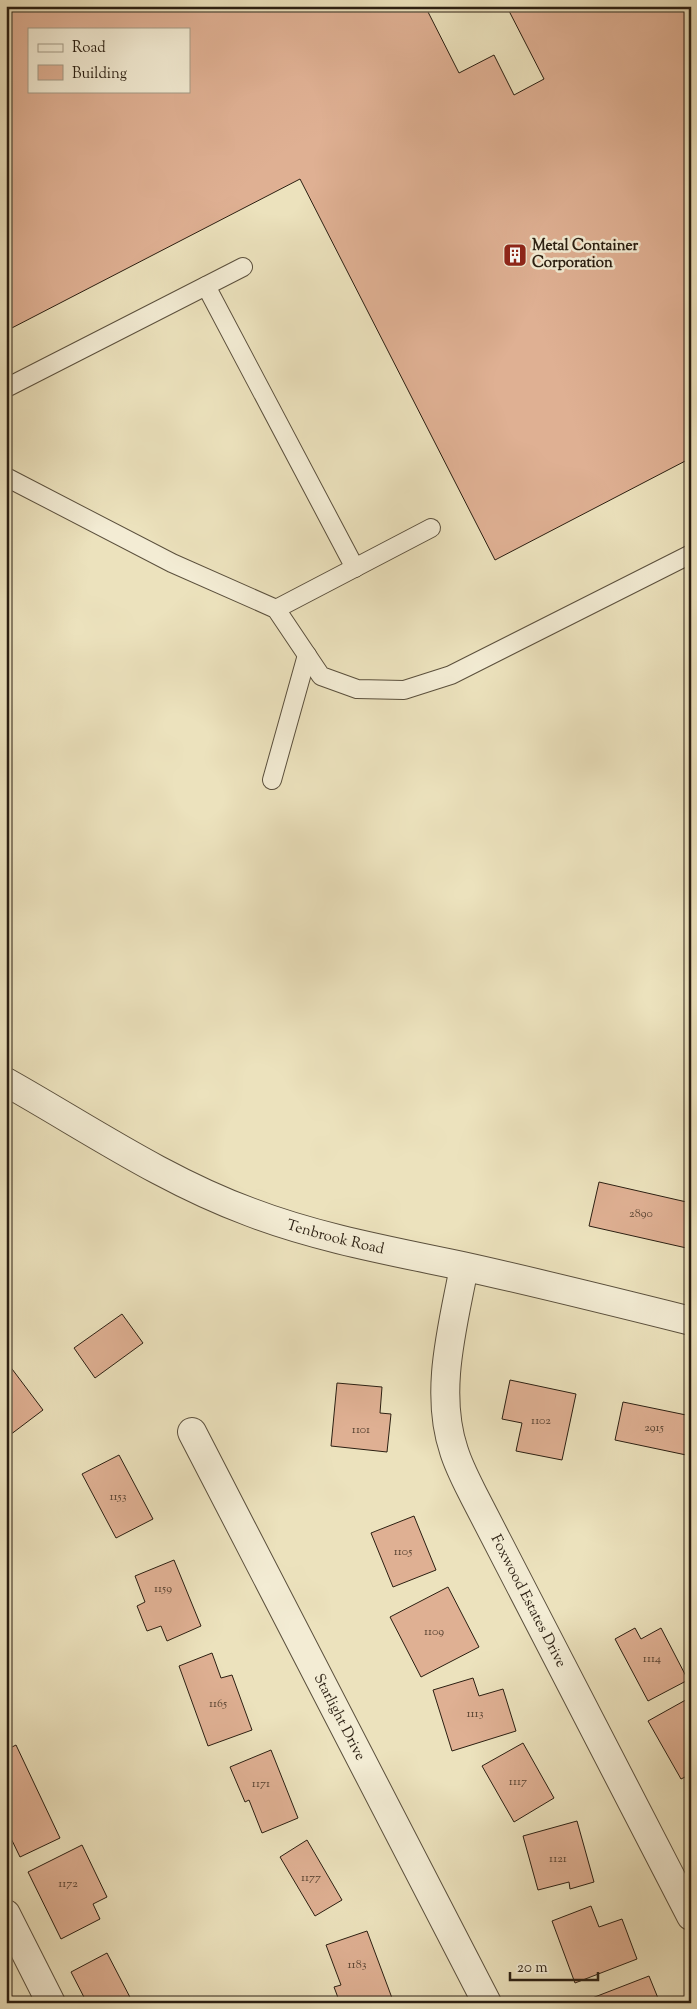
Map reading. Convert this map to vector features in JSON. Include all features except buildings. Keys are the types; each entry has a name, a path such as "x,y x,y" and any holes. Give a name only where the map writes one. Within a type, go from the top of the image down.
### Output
{"street":[{"name":"Tenbrook Road","path":"6,1082 168,1175 223,1202 282,1224 691,1321"},
{"name":"Foxwood Estates Drive","path":"464,1267 445,1378 446,1413 454,1450 470,1488 691,1916"},
{"name":"Starlight Drive","path":"192,1432 487,2003"},
{"path":"6,1914 51,2003"}],"lane":[{"path":"6,388 243,267"},
{"path":"206,286 354,568"},
{"path":"6,477 172,563 276,609 321,676 357,689 404,690 451,675 691,554"},
{"path":"276,609 431,528"},
{"path":"272,780 307,655"}],"place":[{"name":"Metal Container Corporation","path":"515,255"}]}
